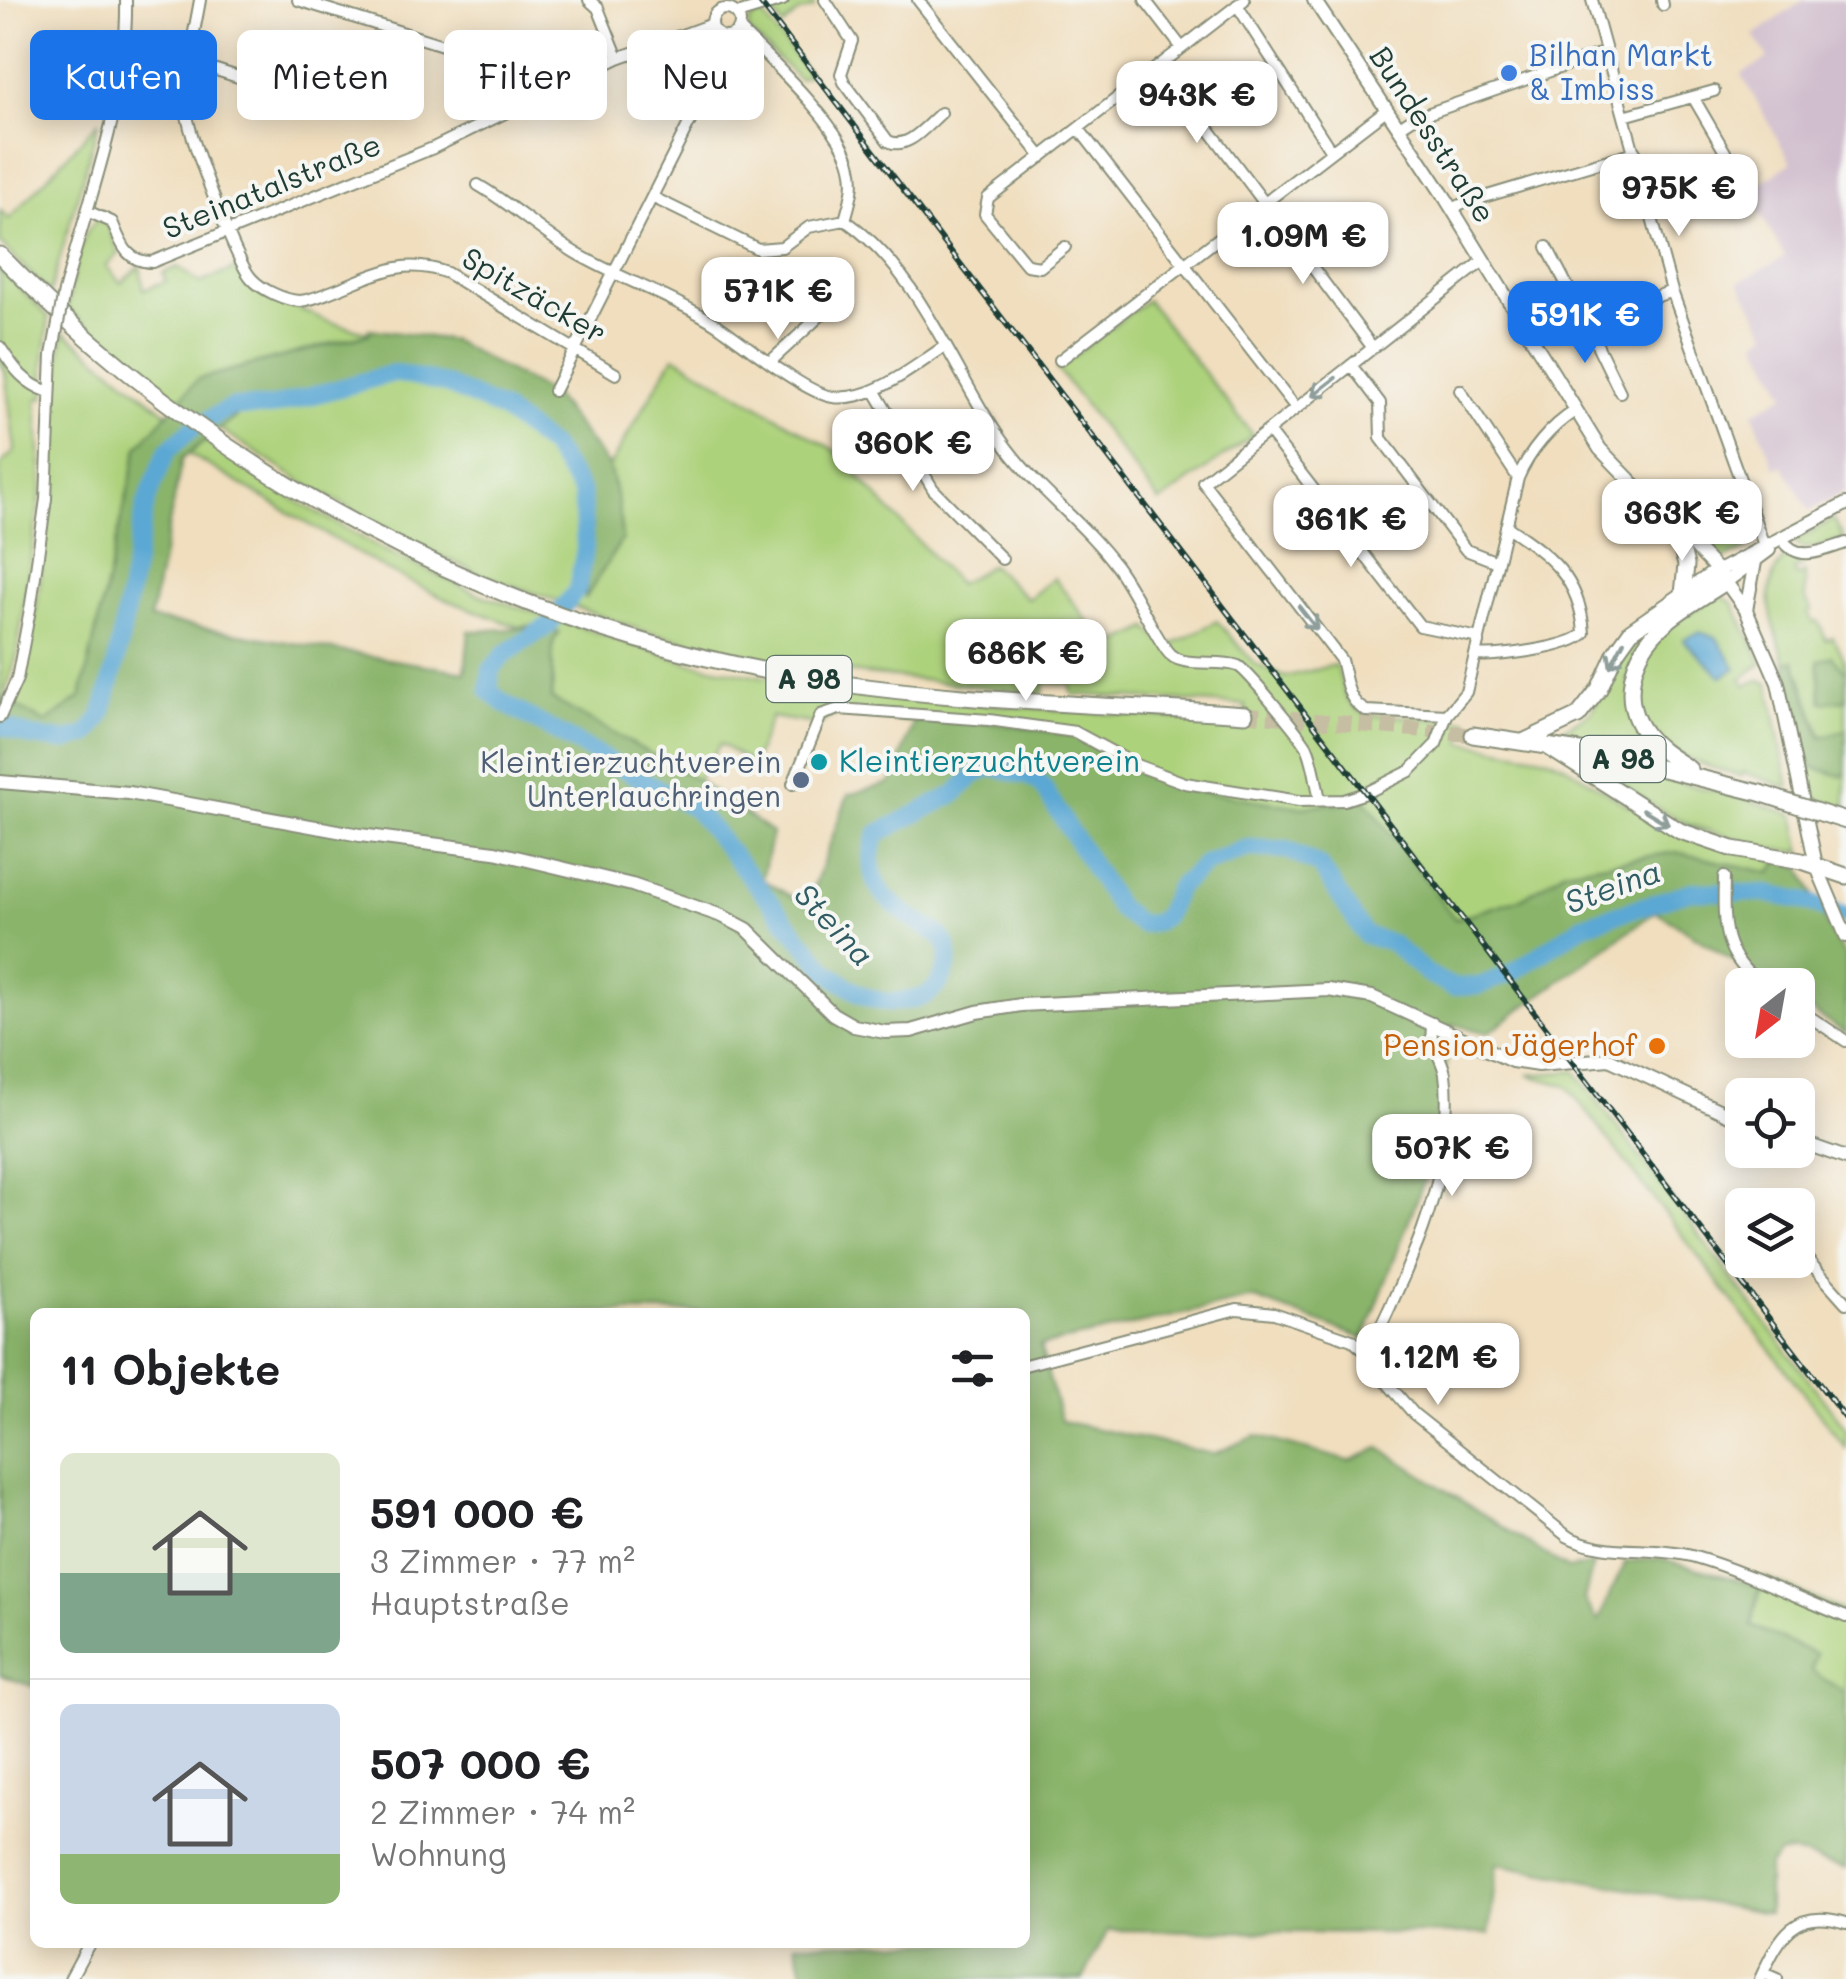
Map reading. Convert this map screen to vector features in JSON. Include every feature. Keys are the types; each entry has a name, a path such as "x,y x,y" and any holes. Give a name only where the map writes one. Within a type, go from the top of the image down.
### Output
{"highway":[{"name":"A 98","path":"0,256 82,334 228,446 308,498 388,542 474,582 659,645 731,663 864,686 1246,714"},
{"path":"1676,528 1686,566 1683,594"},
{"path":"1523,742 1578,716 1600,689 1616,652 1632,631 1683,594 1722,576"},
{"path":"1701,777 1644,733 1636,718 1631,686 1634,669 1650,638 1722,576"},
{"name":"A 98","path":"1473,734 1607,755 1760,793 1846,821"},
{"path":"1545,745 1680,831 1846,876"}],"main road":[{"name":"Bundesstraße","path":"1314,0 1452,210 1575,411 1617,468 1722,576 1746,610 1778,683 1816,865 1846,936"},
{"path":"1722,576 1846,504"},
{"path":"1746,610 1762,554"},
{"path":"0,782 129,793 360,834 495,852 632,885 747,928 833,1014 854,1026 885,1032 912,1030 977,1012 1021,1005 1328,990 1372,997 1512,1061 1538,1065 1594,1058 1627,1065 1725,1113"},
{"path":"1815,1148 1846,1158"}],"street":[{"path":"3,712 20,667 44,516 52,354 64,292 116,103 126,0"},
{"name":"Spitzäcker","path":"196,30 200,0"},
{"path":"298,0 444,45"},
{"path":"589,0 598,8 618,58"},
{"path":"715,30 713,16 721,4 737,14 782,0"},
{"path":"825,0 852,41 841,74 844,82 888,141 903,144 941,114"},
{"path":"918,0 1042,157"},
{"path":"1145,0 1182,48"},
{"path":"1592,0 1672,290 1762,554"},
{"path":"1066,247 1040,267 1027,265 986,214 988,198 1241,3 1332,151"},
{"path":"737,14 738,29 784,74 829,127 851,162 854,189 845,220"},
{"name":"Steinatalstraße","path":"607,63 712,24"},
{"path":"1398,128 1412,118 1605,52"},
{"path":"1161,65 1373,348"},
{"path":"1624,116 1714,90"},
{"path":"1693,97 1742,183"},
{"path":"1060,360 1386,110"},
{"name":"Spitzäcker","path":"188,120 249,276 267,290 296,301 312,299 397,266 422,264 447,272 616,374"},
{"name":"Steinatalstraße","path":"87,211 112,222 124,251 138,262 152,262 433,148 489,120"},
{"path":"554,391 691,120"},
{"path":"1079,129 1296,408"},
{"path":"1452,210 1467,202 1635,152"},
{"path":"478,185 509,202 577,254 712,321 811,390 831,398 874,390 944,347"},
{"path":"652,197 758,250 782,247 809,227 845,220 863,233 931,318 944,347 1008,450 1114,564 1143,606 1169,655 1179,661 1222,661 1244,668 1307,747 1320,799"},
{"path":"1547,247 1620,392"},
{"path":"1447,715 1366,711 1356,705 1349,696 1341,660 1204,482 1483,261"},
{"path":"1586,322 1672,290"},
{"path":"771,361 822,314"},
{"path":"0,346 20,377 48,392"},
{"path":"1351,365 1380,403 1381,438 1466,550 1497,562"},
{"path":"874,390 933,489 1002,560"},
{"path":"1460,390 1518,478"},
{"path":"793,784 821,715 839,710 1075,732 1136,765 1185,783 1299,802 1344,800 1366,794 1410,771 1436,744 1447,715 1466,692 1518,478 1534,450 1575,411"},
{"path":"1268,431 1420,626 1479,638"},
{"path":"1476,655 1531,649 1580,638 1584,633 1578,600 1560,566 1506,526"},
{"path":"1782,539 1802,554 1844,544 1846,557"},
{"path":"1724,876 1726,939 1743,968"},
{"path":"1815,1020 1846,1041"},
{"path":"1368,1354 1407,1272 1438,1180 1446,1122 1445,1071 1430,1042 1433,1024"},
{"path":"1815,1268 1846,1303"},
{"path":"1030,1364 1237,1309 1274,1313 1352,1340 1368,1354 1414,1414 1567,1536 1586,1546 1658,1549 1696,1558 1846,1617"},
{"path":"1777,1979 1762,1976 1780,1940 1798,1922 1818,1918 1846,1923"},
{"path":"70,1979 87,1948"}],"shaded area":[{"path":"1804,0 1846,0 1846,491 1810,511 1783,466 1774,467 1753,413 1786,394 1757,341 1768,333 1739,282 1785,257 1748,191 1791,163 1741,74 1768,59 1754,35"}],"green space":[{"path":"811,0 814,8 797,13 783,26 771,10"},
{"path":"762,14 809,74 799,79 764,46 764,30 749,30 749,21"},
{"path":"99,121 50,293 0,243 0,210 9,219"},
{"path":"98,219 108,226 119,254 106,266 121,283 140,266 144,290 166,281 163,273 178,267 200,283 237,268 261,292 327,321 370,333 198,379 180,400 67,309 85,235"},
{"path":"0,269 49,317 44,398 37,399 42,484 16,660 3,698 0,465 15,451 5,370 0,362"},
{"path":"1147,300 1253,435 1160,502 1057,369"},
{"path":"369,329 451,340 553,395 609,467 618,503 622,539 585,599 592,527 572,471 474,395 417,376 239,414 182,459 150,619 465,672 469,631 525,628 559,632 553,642 552,699 697,780 772,833 762,879 807,906 848,795 891,783 914,722 988,722 1072,735 1133,769 1186,789 1299,807 1365,800 1455,919 1523,898 1565,870 1676,852 1771,873 1779,861 1801,867 1846,957 1846,1033 1815,1013 1815,968 1745,968 1656,911 1488,1033 1452,1024 1431,1162 1364,1339 1253,1298 1040,1346 1061,1421 1213,1454 1256,1436 1349,1461 1380,1448 1568,1569 1593,1564 1584,1600 1598,1621 1625,1562 1660,1558 1760,1586 1751,1626 1816,1654 1811,1671 1846,1693 1846,1869 1790,1852 1780,1854 1768,1867 1768,1914 1497,1864 1489,1934 1108,1930 1083,1979 805,1979 797,1948 1030,1948 1030,1308 30,1308 30,1685 0,1675 0,696 45,723 81,697 138,447 198,379 369,334"},
{"path":"64,332 168,414 138,447 81,697 45,723 13,704 27,660 40,580 54,402"},
{"path":"674,356 834,450 958,584 991,565 1028,599 1054,578 1108,647 1148,628 1168,647 1217,621 1255,664 1284,677 1335,665 1347,698 1364,714 1469,721 1462,742 1548,758 1625,804 1779,861 1771,873 1676,852 1565,870 1523,898 1454,919 1365,800 1299,807 1186,789 1133,769 1072,735 988,722 914,722 838,714 821,725 771,717 753,764 720,744 697,780 552,699 553,642 559,633 532,625 518,627 445,599 385,569 189,454 205,441 295,500 384,550 478,594 690,663 833,690 903,698 1246,724 1245,705 1072,694 1071,684 1044,683 1043,693 792,666 644,631 482,575 425,549 305,484 220,429 239,414 418,376 474,395 572,471 591,524 586,597 622,539 609,467"},
{"path":"1726,491 1744,528 1755,538 1748,548 1726,558 1710,550 1661,501 1692,500"},
{"path":"1834,519 1844,539 1814,548 1796,545 1798,539"},
{"path":"1787,556 1802,566 1794,570 1797,577 1805,573 1805,598 1812,610 1808,613 1813,622 1818,621 1826,640 1833,637 1846,666 1846,730 1822,737 1795,661 1785,662 1770,607 1772,580"},
{"path":"1720,595 1733,603 1762,663 1741,679 1746,685 1759,680 1769,683 1789,788 1743,772 1741,776 1710,767 1681,755 1663,743 1643,716 1638,686 1647,655 1679,618"},
{"path":"1662,619 1627,678 1656,756 1553,735 1591,712 1633,636"},
{"path":"1832,656 1846,672 1846,700 1822,702 1818,661"},
{"path":"1794,660 1821,737 1846,730 1846,773 1841,776 1812,767 1808,762 1785,662"},
{"path":"1585,760 1740,797 1794,815 1802,852 1771,849 1690,825 1583,764"},
{"path":"1805,765 1841,776 1846,773 1846,809 1809,796"},
{"path":"1575,1071 1725,1269 1725,1278 1732,1278 1846,1429 1846,1448 1567,1086 1528,1075"},
{"path":"1764,1577 1846,1612 1846,1693 1810,1671 1816,1655 1751,1626"}],"water":[{"path":"1699,632 1717,638 1736,668 1722,677 1683,640"}],"waterway":[{"name":"Steina","path":"0,725 31,737 65,741 88,735 102,715 116,663 146,503 167,451 194,427 232,407 271,407 394,373 445,384 502,410 551,447 582,493 585,549 577,590 549,625 505,654 491,670 489,691 505,704 694,808 828,972 873,999 899,1001 928,994 943,976 948,961 947,946 941,936 905,913 878,886 871,863 877,834 955,794 973,776 991,767 1028,776 1041,784 1119,909 1140,924 1155,923 1165,916 1178,887 1205,864 1248,848 1287,850 1320,866 1365,935 1391,943 1426,973 1452,987 1479,986 1512,973 1585,924 1692,891 1768,894 1804,901 1846,916"}],"tunnel":[{"path":"1245,714 1473,735"}],"railway":[{"path":"758,0 1846,1419"}],"place":[{"name":"Bilhan Markt & Imbiss","path":"1509,73"},
{"name":"Kleintierzuchtverein","path":"819,762"},
{"name":"Kleintierzuchtverein Unterlauchringen","path":"801,780"},
{"name":"Pension Jägerhof","path":"1657,1046"}]}
